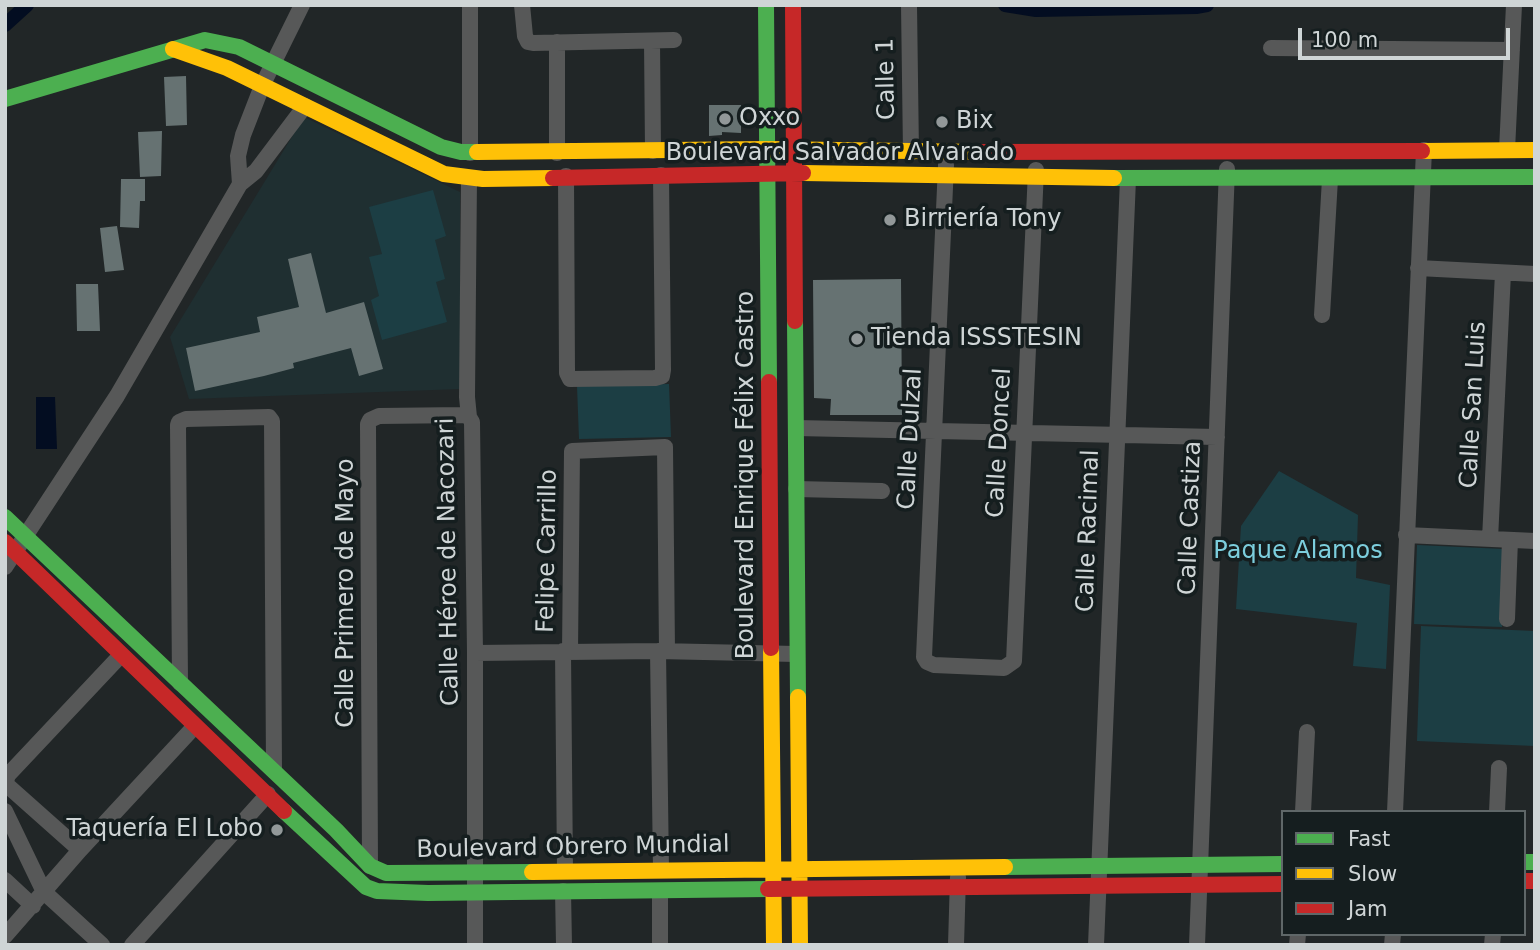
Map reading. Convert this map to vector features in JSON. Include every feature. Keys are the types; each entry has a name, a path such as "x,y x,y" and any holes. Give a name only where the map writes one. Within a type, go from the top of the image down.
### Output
{"street":[{"path":"240,184 238,156 243,135 262,86 302,5"},
{"path":"470,5 470,153"},
{"path":"522,5 523,30 528,42 674,40"},
{"name":"Boulevard Enrique Félix Castro","path":"766,5 774,945"},
{"name":"Boulevard Enrique Félix Castro","path":"793,5 800,945"},
{"name":"Calle 1","path":"909,5 911,153"},
{"path":"1507,150 1514,5"},
{"name":"Boulevard Salvador Alvarado","path":"5,99 205,40 239,47 441,147 470,153 768,149 911,153 1535,150"},
{"path":"652,41 653,151"},
{"path":"557,42 558,153"},
{"path":"1271,48 1512,50"},
{"name":"Boulevard Salvador Alvarado","path":"173,49 227,68 444,174 469,178 768,173 1128,179 1535,177"},
{"path":"5,567 10,548 26,536 117,396 240,184 256,171 305,106"},
{"path":"693,150 694,174"},
{"path":"1395,810 1405,535 1424,150"},
{"path":"532,152 533,177"},
{"name":"Calle Dulzal","path":"946,152 924,657 934,665 1009,666"},
{"name":"Calle Doncel","path":"1009,666 1014,661 1036,178 1034,153"},
{"name":"Calle Castiza","path":"1197,945 1228,153"},
{"path":"566,176 567,373 570,379 662,376 662,175"},
{"name":"Calle Héroe de Nacozari","path":"469,178 467,397 472,422 475,945"},
{"name":"Calle Racimal","path":"1096,945 1128,179"},
{"path":"1322,315 1330,179"},
{"path":"1418,268 1535,274"},
{"name":"Calle San Luis","path":"1490,539 1503,273"},
{"name":"Calle Primero de Mayo","path":"370,866 368,424 379,416 469,417"},
{"path":"180,683 179,422 186,419 271,418 274,771"},
{"path":"796,428 1217,437"},
{"name":"Felipe Carrillo","path":"565,871 566,652 572,451 664,447 662,651"},
{"path":"796,489 882,491"},
{"path":"5,517 274,771 370,866"},
{"path":"1405,535 1535,541"},
{"path":"1507,619 1510,540"},
{"name":"Boulevard Obrero Mundial","path":"10,548 366,887 377,891 660,891 1281,884"},
{"path":"661,870 662,651"},
{"path":"475,653 662,651 796,654"},
{"path":"80,850 8,786 6,781 8,775 121,655"},
{"path":"5,936 195,726"},
{"path":"1303,810 1307,732"},
{"path":"225,755 240,739"},
{"path":"1497,810 1499,768"},
{"path":"132,945 268,794"},
{"path":"5,811 44,892 103,945"},
{"name":"Boulevard Obrero Mundial","path":"370,866 386,873 1281,864"},
{"path":"956,945 958,867"},
{"path":"618,890 619,870"},
{"path":"5,880 33,906"},
{"path":"563,891 564,945"},
{"path":"660,891 660,945"}],"shaded area":[{"path":"304,117 460,192 460,389 189,399 170,337"},
{"path":"36,397 55,397 57,449 36,449"}],"green space":[{"path":"433,190 446,236 435,240 445,279 436,282 447,322 382,340 371,300 379,296 369,257 382,254 369,207"},
{"path":"669,384 671,437 579,439 577,386"},
{"name":"Paque Alamos","path":"1279,471 1358,515 1356,578 1390,585 1386,669 1353,666 1357,623 1236,609 1241,526"},
{"path":"1417,545 1504,549 1502,627 1414,624"},
{"path":"1421,626 1535,631 1535,746 1417,741"}],"building":[{"path":"186,76 187,125 166,126 164,77"},
{"name":"Oxxo","path":"709,105 741,105 741,133 722,132 722,135 709,136"},
{"path":"162,131 161,176 140,177 138,132"},
{"path":"121,179 145,179 145,201 140,201 139,228 120,227"},
{"path":"117,226 124,270 105,272 100,228"},
{"path":"311,253 326,313 364,302 383,369 359,376 351,348 293,363 294,368 195,391 186,348 260,332 257,317 299,307 288,259"},
{"name":"Tienda ISSSTESIN","path":"901,279 902,415 830,415 831,399 814,398 813,280"},
{"path":"76,284 98,284 100,331 77,331"}],"waterway":[{"path":"5,25 27,5"},
{"path":"1005,5 1036,10 1207,5"}],"traffic: fast":[{"path":"766,5 769,382"},
{"path":"5,99 205,40 239,47 441,147 461,152 477,152"},
{"path":"1114,178 1535,177"},
{"path":"795,321 798,697"},
{"path":"5,517 336,830 370,866 386,873 532,872"},
{"path":"284,811 366,887 377,891 428,893 768,889"},
{"path":"1526,862 1535,862"},
{"path":"1005,867 1281,864"}],"traffic: slow":[{"path":"173,49 227,68 444,174 483,179 553,178"},
{"path":"477,152 768,149 981,152"},
{"path":"1422,151 1535,150"},
{"path":"803,173 1114,178"},
{"path":"771,648 774,945"},
{"path":"798,697 800,945"},
{"path":"532,872 1005,867"}],"traffic: jam":[{"path":"793,5 795,321"},
{"path":"981,152 1422,151"},
{"path":"553,178 803,173"},
{"path":"769,382 771,648"},
{"path":"5,542 284,811"},
{"path":"1526,881 1535,881"},
{"path":"768,889 1281,884"}],"place":[{"name":"Oxxo","path":"725,119"},
{"name":"Bix","path":"942,122"},
{"name":"Birriería Tony","path":"890,220"},
{"name":"Tienda ISSSTESIN","path":"857,339"},
{"name":"Taquería El Lobo","path":"277,830"}]}
